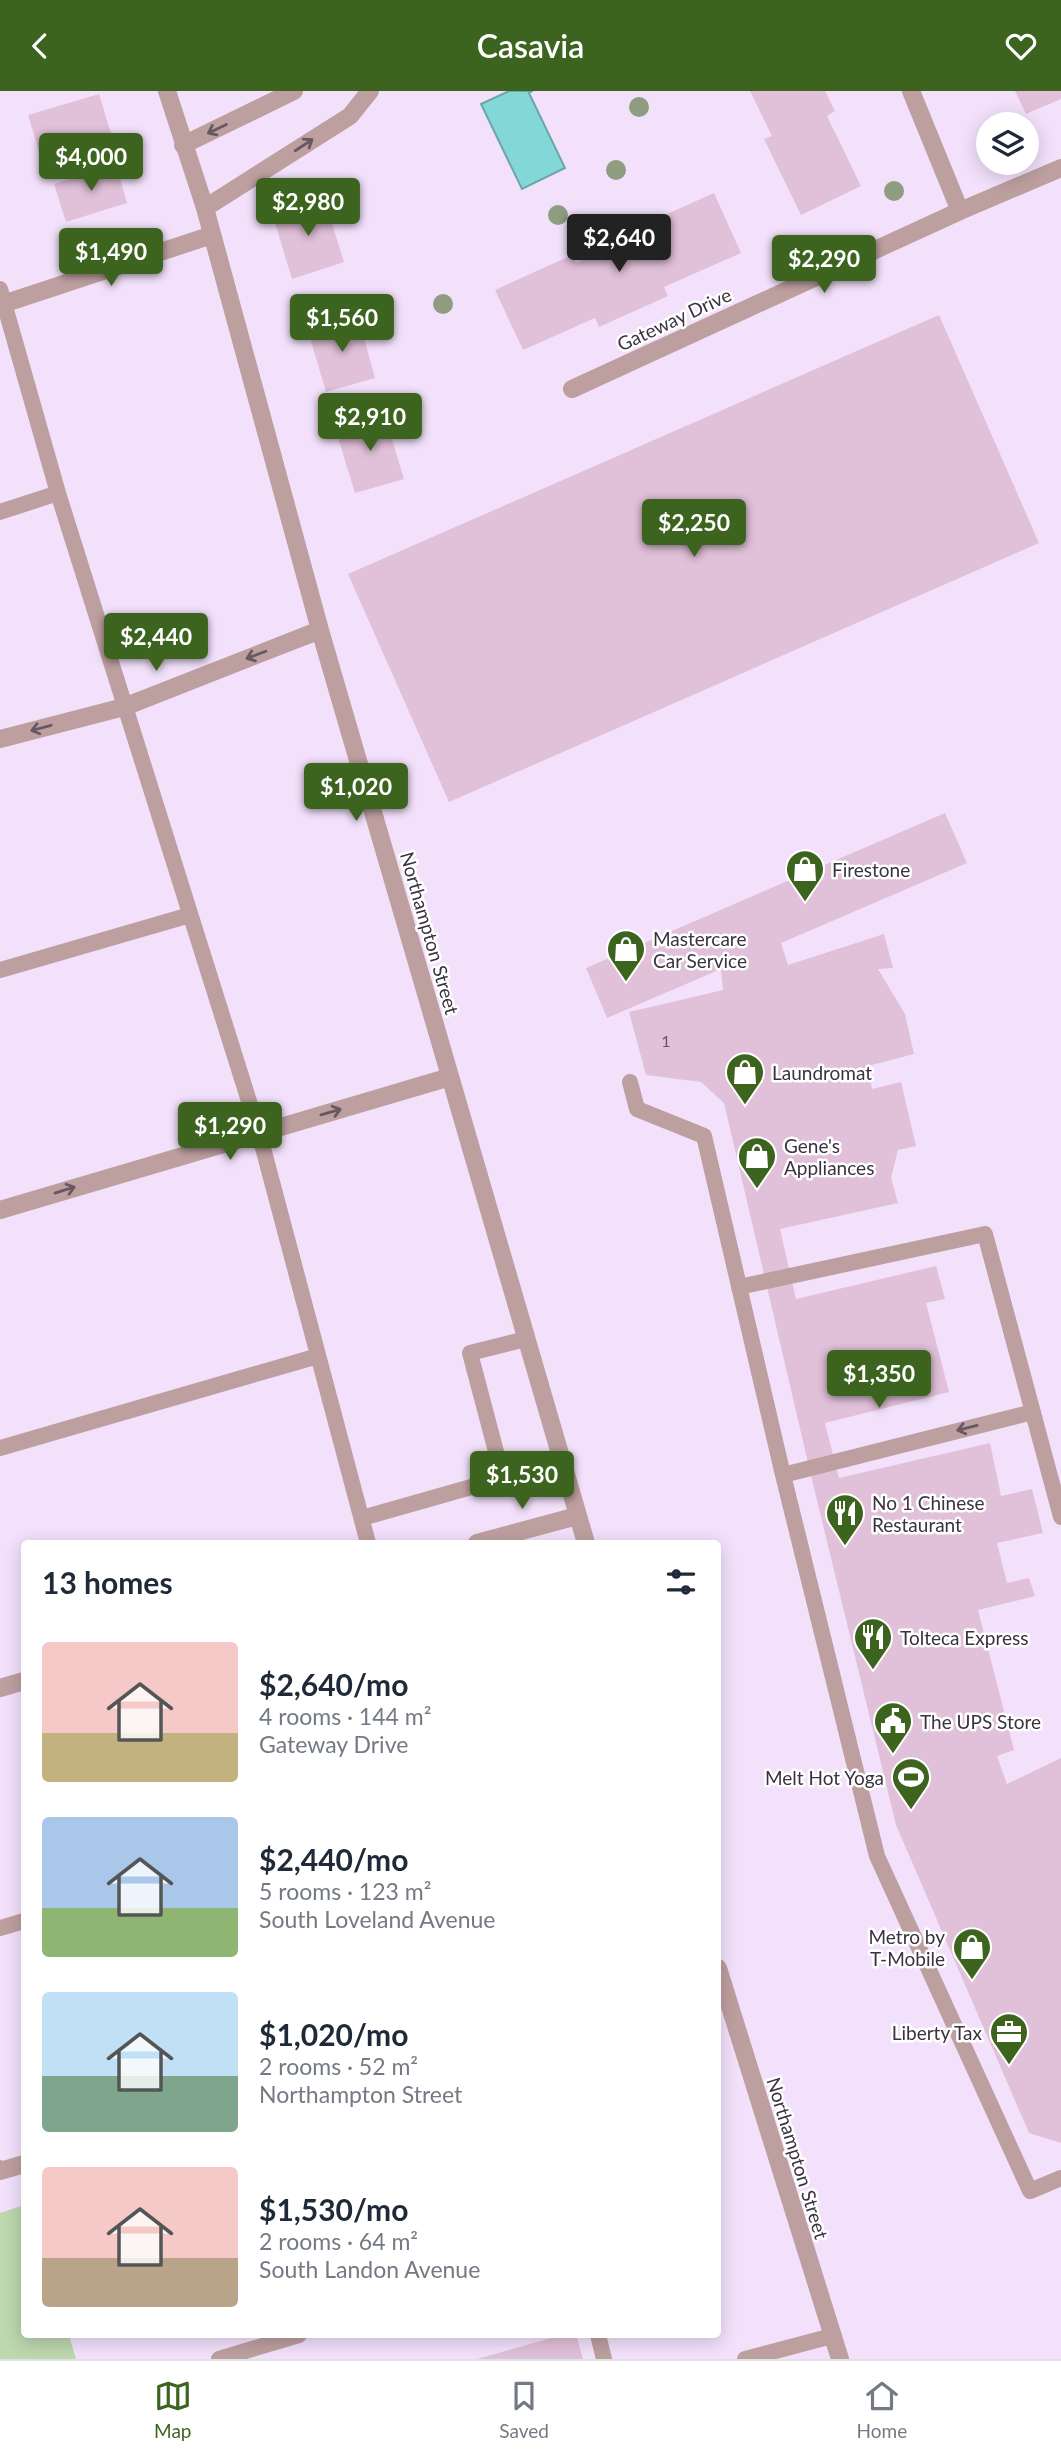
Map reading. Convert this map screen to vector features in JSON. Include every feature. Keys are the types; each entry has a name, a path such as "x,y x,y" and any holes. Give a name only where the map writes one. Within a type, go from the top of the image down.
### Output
{"street":[{"name":"Northampton Street","path":"167,91 205,208 320,630 585,1540"},
{"path":"183,145 294,91"},
{"path":"205,208 350,115 370,91"},
{"path":"911,91 960,211"},
{"name":"Gateway Drive","path":"572,389 960,211 1061,168"},
{"path":"1,299 212,235"},
{"path":"0,739 124,707 320,630"},
{"path":"0,1210 450,1077"},
{"path":"488,1540 578,1516"},
{"path":"0,1688 21,1682"},
{"name":"Northampton Street","path":"721,1978 839,2359"},
{"path":"0,2170 21,2165"}],"lane":[{"path":"1,299 124,707 259,1133 367,1540"},
{"path":"0,512 58,493"},
{"path":"0,970 190,915"},
{"path":"630,1081 637,1109 704,1136 783,1475 877,1856 886,1881 1030,2191 1061,2178"},
{"path":"739,1287 985,1234 1061,1517"},
{"path":"362,1518 503,1478 470,1353 526,1339"},
{"path":"0,1448 318,1356"},
{"path":"783,1475 1033,1412"},
{"path":"0,1928 21,1922"},
{"path":"745,2359 792,2353 832,2336"},
{"path":"219,2359 289,2338"},
{"path":"599,2338 604,2359"}],"shaded area":[{"path":"509,91 532,91 529,93 565,168 522,189 481,104"},
{"path":"21,2206 21,2338 70,2338 76,2359 0,2359 0,2213"}],"building":[{"path":"750,91 825,91 835,111 827,116 861,186 801,215 764,139 772,136"},
{"path":"1015,91 1061,91 1061,99 1025,112"},
{"path":"99,94 115,147 44,168 28,115"},
{"path":"116,165 127,203 66,222 54,184"},
{"path":"714,193 741,253 664,287 668,296 599,327 595,318 523,350 495,290 572,255 576,263 639,235 636,228"},
{"path":"324,198 344,262 292,279 272,213"},
{"path":"939,315 1039,543 449,802 348,574"},
{"path":"358,316 375,378 326,392 308,331"},
{"path":"384,413 404,479 355,493 335,428"},
{"path":"945,813 967,863 781,943 788,965 884,934 893,968 878,969 905,1014 914,1054 868,1066 872,1089 901,1082 916,1146 898,1150 891,1178 898,1203 780,1229 796,1299 936,1266 945,1299 926,1303 949,1392 825,1423 839,1478 990,1443 1001,1496 1032,1489 1043,1533 997,1543 1007,1583 1029,1578 1035,1596 978,1610 1014,1750 997,1756 1007,1784 1061,1758 1061,2143 1029,2133 896,1825 724,1103 701,1082 646,1075 629,1012 723,990 721,969 607,1018 586,968"},
{"path":"551,2338 577,2338 583,2359 477,2359"}],"place":[{"name":"Firestone","path":"805,903"},
{"name":"Mastercare Car Service","path":"626,983"},
{"name":"Laundromat","path":"745,1106"},
{"name":"Gene's Appliances","path":"757,1190"},
{"name":"No 1 Chinese Restaurant","path":"845,1547"},
{"name":"Tolteca Express","path":"873,1671"},
{"name":"The UPS Store","path":"893,1755"},
{"name":"Melt Hot Yoga","path":"911,1811"},
{"name":"Metro by T-Mobile","path":"972,1981"},
{"name":"Liberty Tax","path":"1009,2066"}]}
